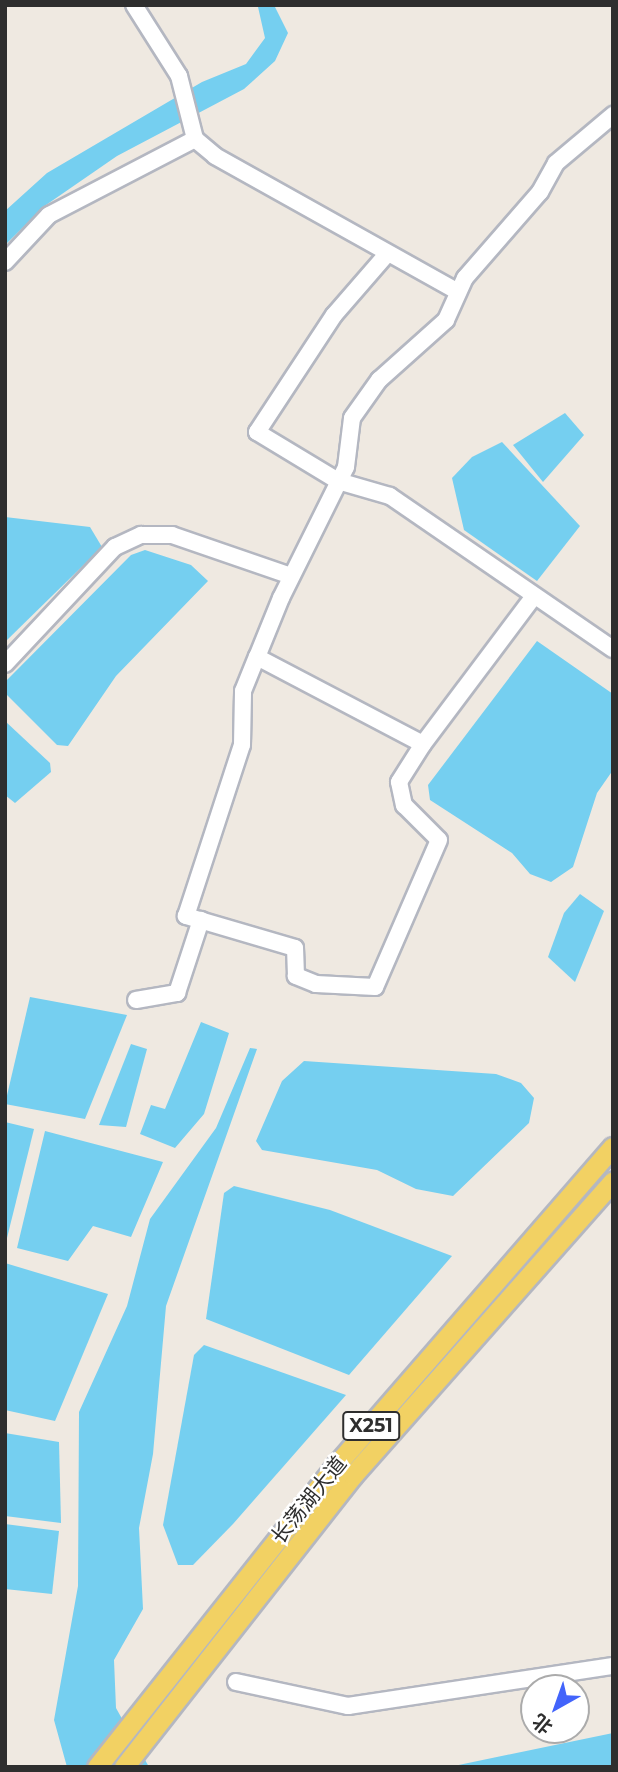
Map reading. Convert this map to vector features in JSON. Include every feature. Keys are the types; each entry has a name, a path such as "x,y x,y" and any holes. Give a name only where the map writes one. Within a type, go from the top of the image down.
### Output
{"main road":[{"name":"长荡湖大道","path":"97,1767 337,1464 613,1146"},
{"name":"长荡湖大道","path":"124,1767 353,1475 613,1181"}],"street":[{"path":"134,5 182,86 195,139 299,208 458,292"},
{"path":"534,596 423,744 398,782 404,805 439,840 375,987 316,984 296,976 295,948 186,916 230,792 242,745 243,691 292,576 338,481 352,418 379,380 446,320 458,292 556,163 613,115"},
{"path":"5,262 49,215 195,139"},
{"path":"387,254 334,315 257,432 338,481 390,496 613,649"},
{"path":"5,664 115,547 141,534 172,535 292,576"},
{"path":"257,657 423,744"},
{"path":"136,1000 177,993 201,920"},
{"path":"236,1682 348,1706 613,1666"}],"water":[{"path":"274,5 288,33 275,61 244,89 117,156 46,205 5,245 5,211 47,173 202,82 246,64 265,38 258,7"},
{"path":"565,413 584,435 543,482 513,445"},
{"path":"502,442 580,526 537,581 464,530 452,478 472,457"},
{"path":"5,517 90,527 102,547 5,642"},
{"path":"145,550 191,565 208,581 116,676 68,746 57,745 5,693 5,682 131,555"},
{"path":"537,641 613,694 613,770 597,793 573,867 551,882 530,874 512,853 430,800 428,785"},
{"path":"5,721 50,763 51,772 15,803 5,795"},
{"path":"580,894 604,911 575,982 548,957 564,913"},
{"path":"30,997 127,1015 85,1119 5,1104"},
{"path":"201,1022 229,1033 204,1114 175,1148 140,1134 151,1105 165,1109"},
{"path":"131,1044 147,1049 126,1127 99,1125"},
{"path":"250,1048 257,1049 166,1306 153,1454 139,1528 143,1609 114,1660 116,1708 149,1767 67,1767 54,1720 78,1586 79,1412 127,1306 150,1219 216,1128"},
{"path":"304,1061 496,1074 521,1083 534,1098 529,1123 453,1196 416,1189 377,1170 262,1150 256,1141 282,1081"},
{"path":"5,1122 34,1129 5,1246"},
{"path":"45,1131 163,1162 131,1237 93,1226 68,1261 17,1248"},
{"path":"234,1186 330,1210 452,1256 349,1375 206,1319 224,1193"},
{"path":"5,1263 108,1294 55,1421 5,1410"},
{"path":"204,1345 346,1395 233,1524 193,1565 178,1565 163,1525 194,1355"},
{"path":"5,1433 59,1442 61,1523 5,1516"},
{"path":"5,1524 59,1531 52,1594 5,1589"},
{"path":"613,1733 613,1767 449,1767 560,1744 590,1744 590,1738"}]}
